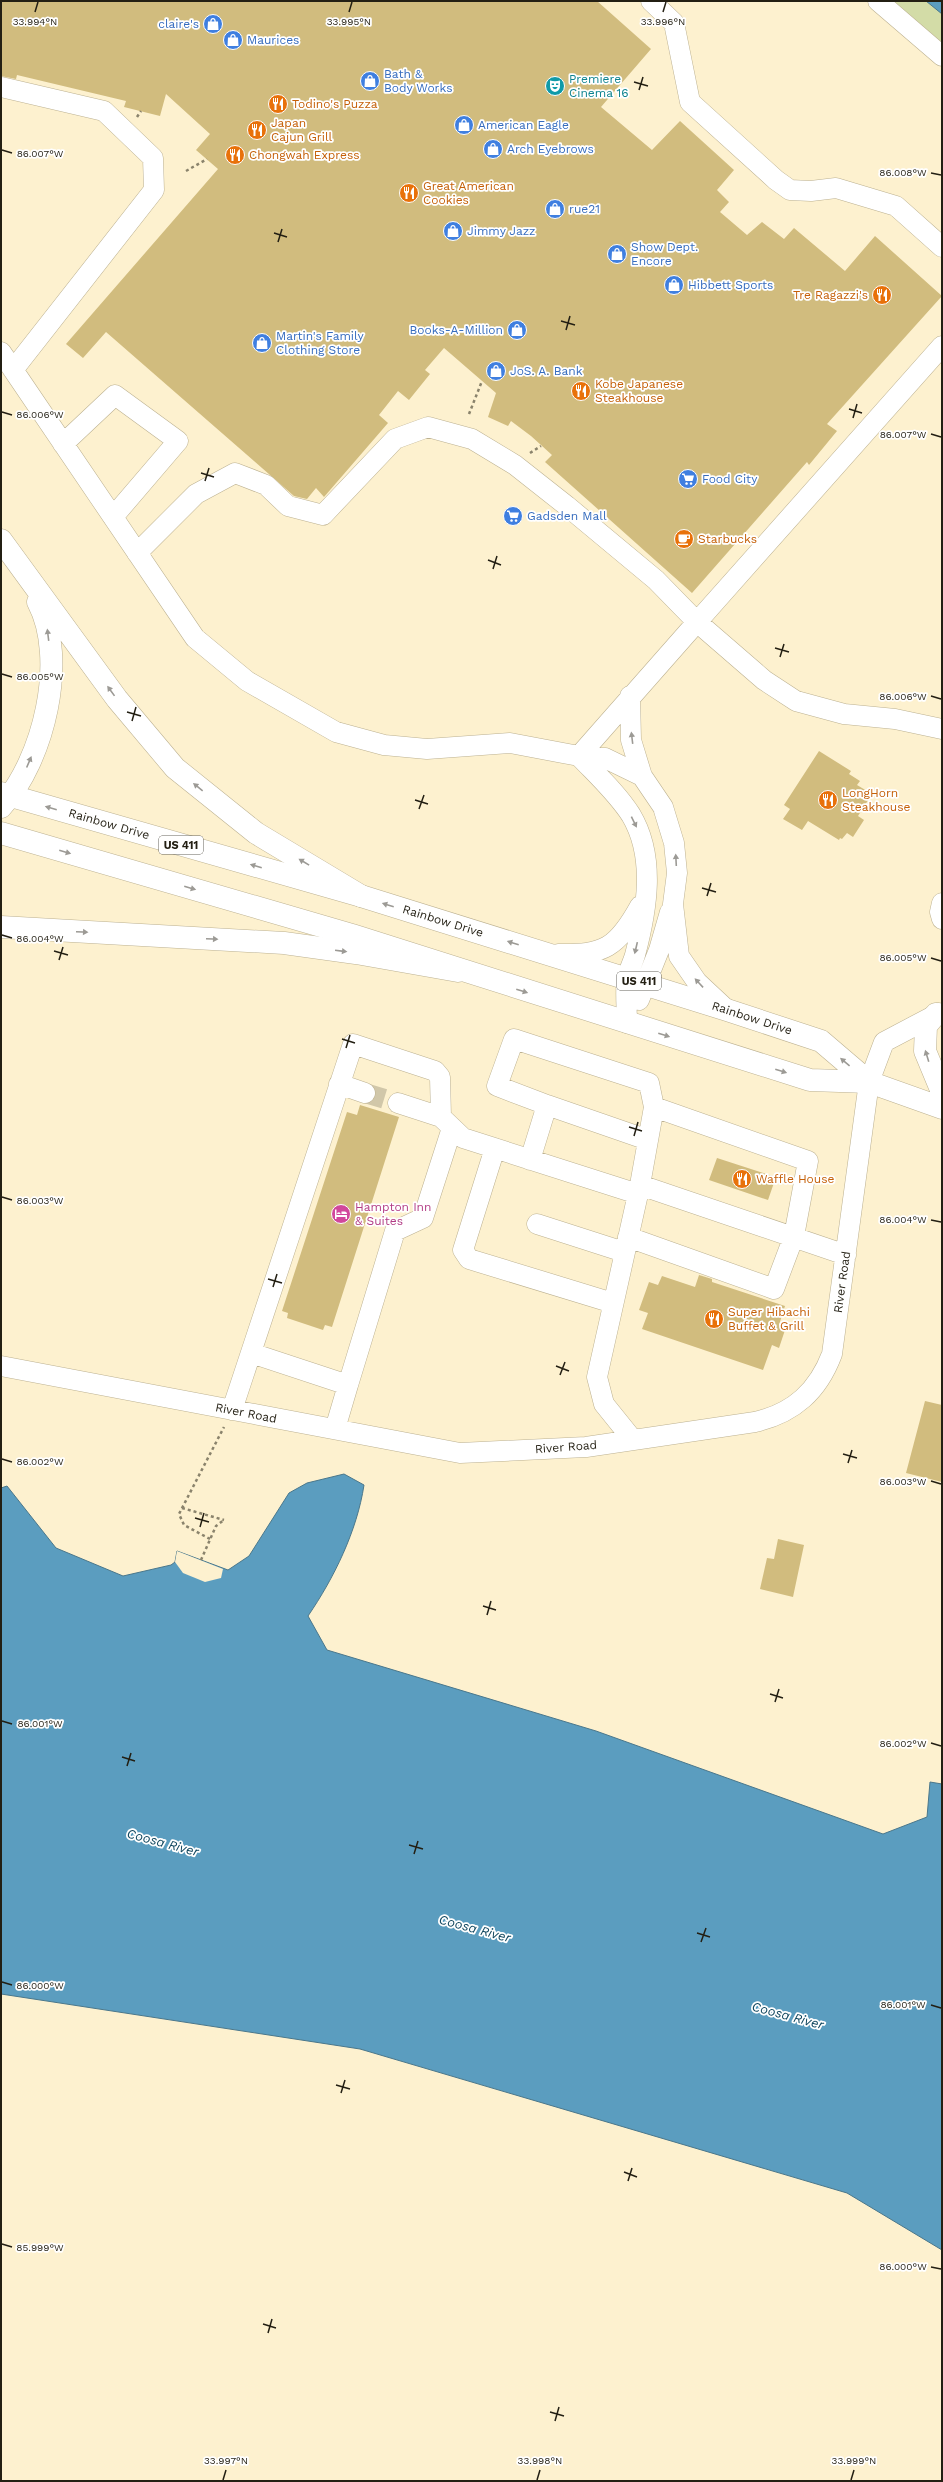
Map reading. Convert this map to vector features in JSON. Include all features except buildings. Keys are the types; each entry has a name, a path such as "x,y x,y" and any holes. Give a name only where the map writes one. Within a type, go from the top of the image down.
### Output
{"main road":[{"path":"1,540 117,699 175,768 256,833 361,896"},
{"path":"4,799 27,769 40,733 49,690 50,668 46,616 17,562"},
{"name":"Rainbow Drive","path":"4,799 361,896 727,1010 821,1041 869,1082"},
{"name":"Rainbow Drive","path":"1,833 352,935 458,971 810,1080 869,1082 942,1108"},
{"path":"1,927 284,943 356,952 458,971"},
{"path":"939,1013 926,1026 925,1051 942,1092"}],"street":[{"path":"651,1 674,23 690,102 776,180 790,190 811,191 836,188 896,206 942,247"},
{"path":"878,1 942,56"},
{"path":"1,87 104,111 154,158 154,190 13,370"},
{"path":"579,756 630,696 942,346"},
{"path":"1,352 195,638 246,681 336,732 384,745 427,749 510,743 579,756 605,758 642,776"},
{"path":"63,444 115,395 178,441 113,517"},
{"path":"137,553 196,494 235,473 266,485 288,506 323,515 394,439 428,427 472,439 515,465 656,580 697,622 764,680 796,701 844,714 895,719 942,729"},
{"path":"630,696 631,740 642,776 663,807 674,842 677,873 672,904 637,981"},
{"path":"579,756 612,790 632,817 644,847 647,874 646,896 637,981 627,1023"},
{"path":"550,954 581,954 599,951 613,943 628,928 646,896"},
{"path":"942,903 940,912 942,919"},
{"path":"672,904 679,956 697,982 727,1010"},
{"name":"River Road","path":"1,1366 460,1453 586,1447 768,1419 792,1408 802,1400 820,1380 832,1354 869,1082 884,1042 939,1013"},
{"path":"633,1440 604,1404 597,1377 639,1190 654,1108 649,1083 514,1039 497,1086 648,1140"},
{"path":"232,1410 353,1044 435,1071 440,1077 447,1123 423,1218 395,1231 335,1429"},
{"path":"339,1084 365,1092"},
{"path":"398,1103 447,1123 463,1138 530,1160 639,1190 794,1236 846,1255"},
{"path":"530,1160 547,1105"},
{"path":"537,1224 626,1245 774,1289 794,1236 808,1162 654,1108"},
{"path":"495,1148 463,1250 469,1259 613,1303"},
{"path":"251,1353 348,1385"}],"path":[{"path":"186,171 207,159"},
{"path":"469,414 482,381"},
{"path":"529,454 541,446"},
{"path":"210,1539 184,1524 179,1514 232,1410"},
{"path":"182,1508 224,1520 216,1526 201,1560"}],"green space":[{"path":"880,1 942,1 942,54"}],"water":[{"path":"926,1 942,1 942,14"},
{"name":"Coosa River","path":"344,1474 364,1485 361,1502 343,1554 327,1586 308,1616 327,1650 596,1731 883,1834 927,1817 930,1782 942,1784 942,2250 847,2193 360,2049 1,1994 1,1488 7,1486 56,1548 123,1576 171,1565 175,1562 177,1551 228,1570 249,1556 289,1493 307,1483"}],"pier":[{"path":"177,1551 223,1569 221,1578 205,1582 183,1573 175,1562"}],"tunnel":[{"path":"365,1093 398,1103"}],"place":[{"name":"claire's","path":"213,24"},
{"name":"Maurices","path":"233,40"},
{"name":"Bath & Body Works","path":"370,81"},
{"name":"Premiere Cinema 16","path":"555,86"},
{"name":"Todino's Puzza","path":"278,104"},
{"name":"American Eagle","path":"464,125"},
{"name":"Japan Cajun Grill","path":"257,130"},
{"name":"Arch Eyebrows","path":"493,149"},
{"name":"Chongwah Express","path":"235,155"},
{"name":"Great American Cookies","path":"409,193"},
{"name":"rue21","path":"555,209"},
{"name":"Jimmy Jazz","path":"453,231"},
{"name":"Show Dept. Encore","path":"617,254"},
{"name":"Hibbett Sports","path":"674,285"},
{"name":"Tre Ragazzi's","path":"882,295"},
{"name":"Books-A-Million","path":"517,330"},
{"name":"Martin's Family Clothing Store","path":"262,343"},
{"name":"JoS. A. Bank","path":"496,371"},
{"name":"Kobe Japanese Steakhouse","path":"581,391"},
{"name":"Food City","path":"688,479"},
{"name":"Gadsden Mall","path":"513,516"},
{"name":"Starbucks","path":"684,539"},
{"name":"LongHorn Steakhouse","path":"828,800"},
{"name":"Waffle House","path":"742,1179"},
{"name":"Hampton Inn & Suites","path":"341,1214"},
{"name":"Super Hibachi Buffet & Grill","path":"714,1319"}]}
